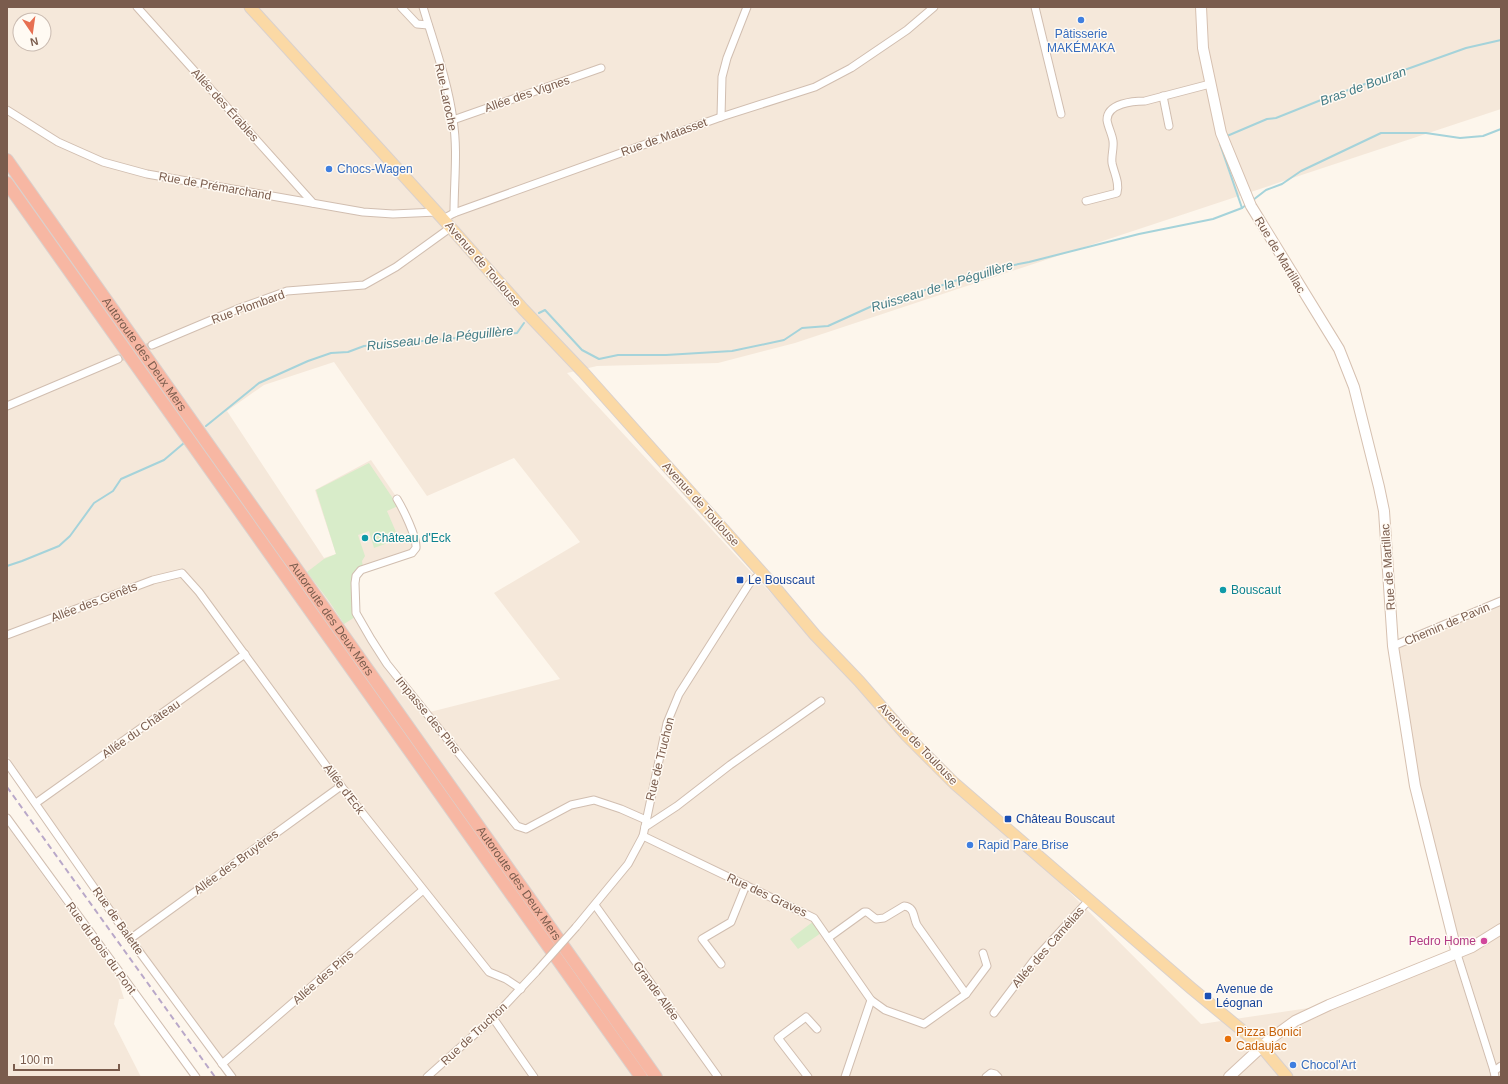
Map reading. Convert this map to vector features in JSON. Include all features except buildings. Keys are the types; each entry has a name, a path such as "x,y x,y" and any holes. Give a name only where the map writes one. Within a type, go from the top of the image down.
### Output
{"highway":[{"name":"Autoroute des Deux Mers","path":"7,160 656,1077"},
{"name":"Autoroute des Deux Mers","path":"7,184 641,1077"}],"main road":[{"name":"Avenue de Toulouse","path":"250,7 523,309 583,372 762,572 815,635 859,681 906,735 954,783 1176,976 1261,1046"},
{"path":"1261,1046 1287,1077"}],"street":[{"name":"Allée des Érables","path":"137,7 313,203"},
{"path":"401,7 417,24 428,26"},
{"name":"Rue Laroche","path":"423,7 445,84 453,120 455,144 454,213"},
{"path":"721,117 722,77 727,58 746,7"},
{"name":"Rue de Matasset","path":"444,220 454,213 721,117 815,87 851,68 907,30 934,7"},
{"path":"1035,7 1061,114"},
{"name":"Rue de Martillac","path":"1201,7 1203,48 1221,133 1251,206 1339,350 1354,387 1384,511 1394,646 1415,786 1457,954"},
{"name":"Allée des Vignes","path":"453,120 601,68"},
{"path":"1086,201 1116,193 1118,188 1112,163 1113,142 1107,119 1113,108 1135,101 1146,101 1210,84"},
{"path":"1162,96 1170,126"},
{"name":"Rue de Prémarchand","path":"7,110 58,142 103,162 147,174 363,212 444,220"},
{"name":"Rue Plombard","path":"152,345 240,308 288,292 364,285 396,267 444,220"},
{"path":"7,406 118,359"},
{"name":"Impasse des Pins","path":"397,499 405,513 416,543 416,548 412,552 361,570 356,576 355,583 356,613 387,664 517,826 526,829 571,805 594,800 621,809 645,824"},
{"name":"Rue de Truchon","path":"427,1077 493,1018 521,989 595,906 628,864 643,836 667,723 680,694 748,584 762,572"},
{"name":"Allée des Genêts","path":"7,635 153,580 182,573"},
{"name":"Allée d'Eck","path":"182,573 200,592 341,786 489,972 506,978 521,989"},
{"name":"Chemin de Pavin","path":"1394,646 1501,601"},
{"name":"Allée du Château","path":"36,803 245,654"},
{"path":"645,824 677,806 730,765 821,701"},
{"name":"Rue de Balette","path":"7,763 130,939 232,1077"},
{"name":"Allée des Bruyères","path":"130,939 341,786"},
{"name":"Rue du Bois du Pont","path":"7,818 196,1077"},
{"name":"Rue des Graves","path":"643,836 814,918 872,1000"},
{"path":"721,964 702,939 731,922 746,886"},
{"name":"Allée des Pins","path":"222,1064 423,890"},
{"name":"Allée des Camélias","path":"994,1013 1034,960 1089,900"},
{"name":"Grande Allée","path":"595,906 718,1077"},
{"path":"828,938 864,912 867,912 876,919 881,919 900,908 908,906 912,909 917,925 966,994"},
{"path":"1229,1077 1261,1046 1295,1021 1329,1005 1457,954 1486,939 1501,929"},
{"path":"845,1077 872,1000 885,1010 924,1024 966,994 987,966 983,953"},
{"path":"1457,954 1495,1074"},
{"path":"808,1077 778,1038 806,1017 817,1029"},
{"path":"493,1018 534,1077"},
{"path":"1495,1074 1501,1066"},
{"path":"986,1077 991,1073 998,1077"}],"shaded area":[{"path":"7,7 1501,7 1501,109 795,343 718,363 597,366 567,373 764,586 1201,1024 1329,1005 1457,954 1426,834 1393,646 1501,600 1501,1077 226,1077 7,755","holes":["334,362 427,496 514,458 580,542 494,593 560,679 430,712 389,663 362,620 360,610 357,584 359,576 365,570 417,549 404,508 371,460 315,490 336,554 324,558 227,411 264,385"]},
{"path":"7,826 118,979 124,999 119,999 114,1024 141,1077 7,1077"}],"green space":[{"path":"369,463 398,506 387,511 399,539 374,548 369,531 358,535 365,556 362,561 363,567 352,575 355,617 344,624 307,572 324,559 336,554 316,490"},
{"path":"814,921 821,933 798,949 790,939"}],"waterway":[{"name":"Bras de Bouran","path":"1227,136 1267,119 1276,118 1326,98 1466,48 1501,40"},
{"name":"Ruisseau de la Péguillère","path":"1253,200 1266,190 1282,184 1301,171 1381,133 1426,133 1460,138 1483,136 1501,129"},
{"name":"Bras de Bouran","path":"1220,144 1242,208"},
{"name":"Ruisseau de la Péguillère","path":"539,313 545,310 582,350 599,359 618,355 666,355 732,351 784,340 802,328 828,326 881,302 940,286 984,271 1029,262 1139,234 1213,219 1246,205"},
{"name":"Ruisseau de la Péguillère","path":"206,426 259,383 308,361 331,353 348,352 364,346 517,333 524,323"},
{"name":"Ruisseau de la Péguillère","path":"7,566 59,546 70,536 94,503 113,491 121,479 164,460 184,443"}],"tunnel":[{"path":"118,359 152,345"}],"railway":[{"path":"7,787 215,1077"}],"place":[{"name":"Pâtisserie MAKÉMAKA","path":"1081,20"},
{"name":"Chocs-Wagen","path":"329,169"},
{"name":"Château d'Eck","path":"365,538"},
{"name":"Le Bouscaut","path":"740,580"},
{"name":"Bouscaut","path":"1223,590"},
{"name":"Château Bouscaut","path":"1008,819"},
{"name":"Rapid Pare Brise","path":"970,845"},
{"name":"Pedro Home","path":"1484,941"},
{"name":"Avenue de Léognan","path":"1208,996"},
{"name":"Pizza Bonici Cadaujac","path":"1228,1039"},
{"name":"Chocol'Art","path":"1293,1065"}]}
